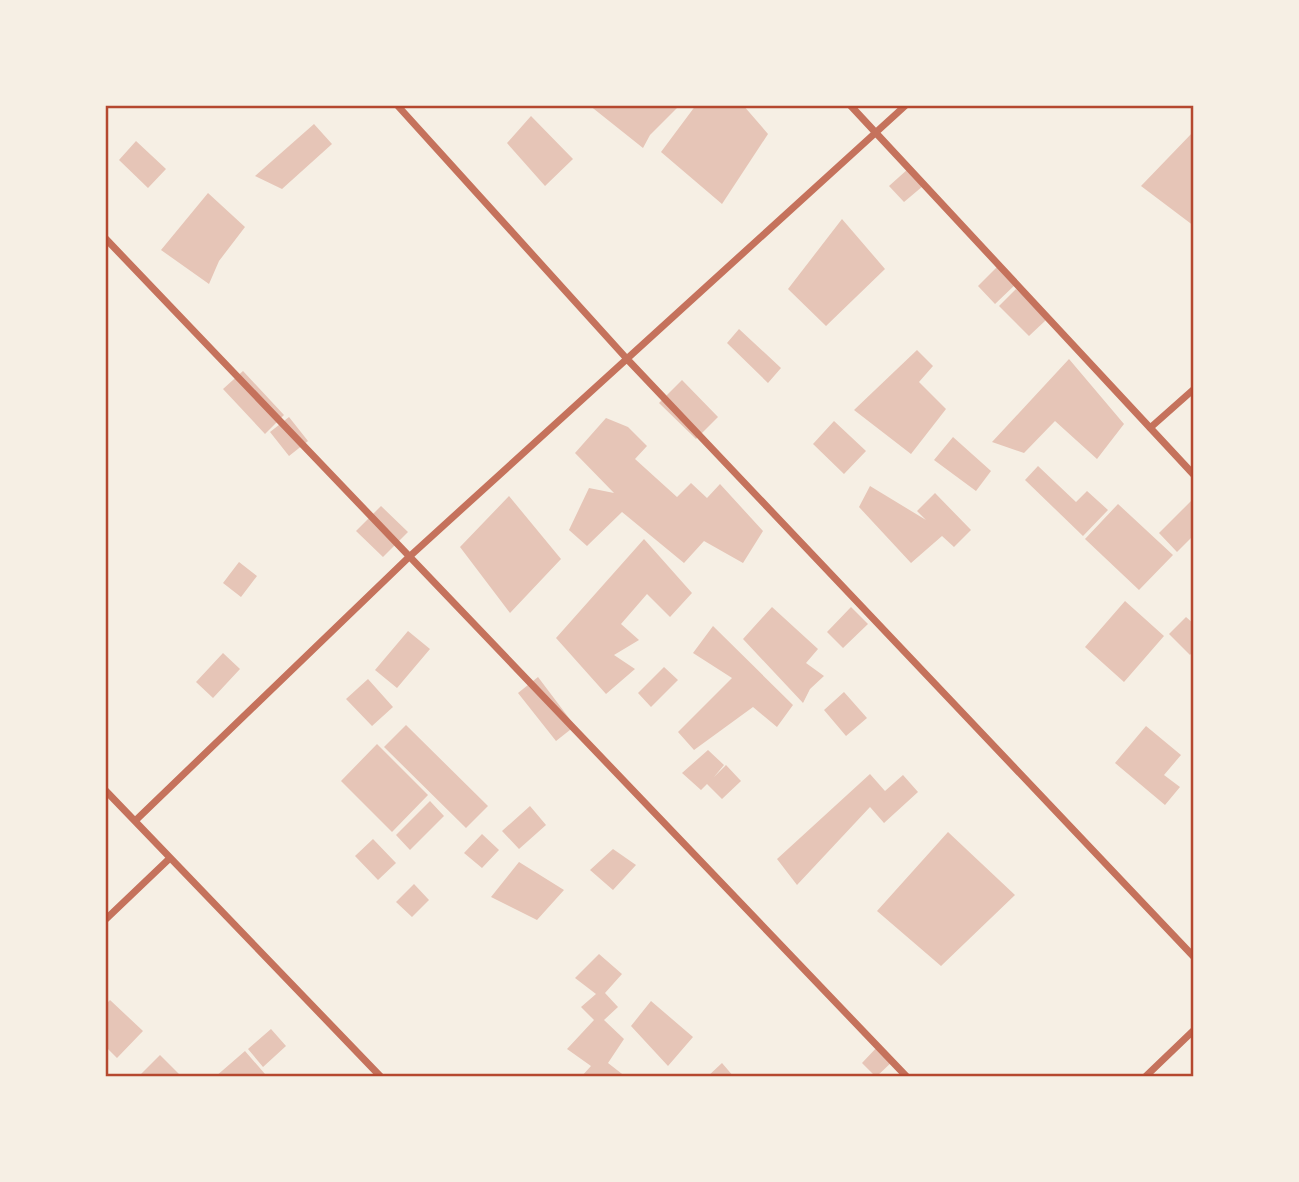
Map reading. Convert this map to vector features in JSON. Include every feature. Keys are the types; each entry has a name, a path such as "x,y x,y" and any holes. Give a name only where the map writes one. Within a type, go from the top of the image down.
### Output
{"street":[{"path":"397,105 627,359 1194,957"},
{"path":"850,105 1194,475"},
{"path":"135,821 409,557 906,105"},
{"path":"105,239 907,1077"},
{"path":"1150,428 1194,389"},
{"path":"105,790 381,1077"},
{"path":"105,920 170,858"},
{"path":"1144,1077 1194,1030"}],"building":[{"path":"589,105 678,107 650,135 643,148"},
{"path":"696,105 743,105 768,134 722,204 661,152"},
{"path":"531,116 573,159 545,186 507,143"},
{"path":"314,124 332,144 282,189 255,176"},
{"path":"1194,131 1194,226 1141,186"},
{"path":"136,141 166,169 148,188 119,160"},
{"path":"908,169 923,186 904,202 889,186"},
{"path":"208,193 245,227 219,261 209,284 161,250"},
{"path":"842,219 885,269 826,326 788,289"},
{"path":"999,265 1017,283 995,304 978,286"},
{"path":"1016,289 1046,320 1029,336 999,306"},
{"path":"739,329 781,368 768,383 727,343"},
{"path":"917,350 933,366 919,382 946,409 911,454 854,410"},
{"path":"1069,359 1124,424 1097,459 1055,421 1024,453 992,442"},
{"path":"243,371 284,415 265,434 223,389"},
{"path":"682,380 718,417 696,439 659,403"},
{"path":"289,417 308,441 289,456 270,432"},
{"path":"606,418 628,427 647,446 635,459 677,497 691,483 707,498 720,484 763,531 743,563 704,541 684,563 622,512 587,546 569,530 589,488 614,493 575,453"},
{"path":"834,421 866,451 844,474 813,444"},
{"path":"953,437 991,471 976,491 934,460"},
{"path":"1038,466 1076,502 1087,491 1108,510 1083,536 1025,480"},
{"path":"870,486 926,520 917,511 935,493 971,530 954,547 942,536 911,563 859,507"},
{"path":"509,496 561,559 510,613 460,547"},
{"path":"1194,498 1194,535 1177,552 1159,533"},
{"path":"1118,504 1173,555 1139,590 1085,539"},
{"path":"381,506 408,532 383,557 356,531"},
{"path":"644,539 692,593 670,617 647,594 621,624 639,640 614,655 635,669 606,694 556,638"},
{"path":"239,562 257,576 241,597 223,583"},
{"path":"1125,601 1164,636 1124,682 1085,647"},
{"path":"772,607 818,649 806,663 824,676 810,689 803,703 743,639"},
{"path":"851,607 868,624 843,648 827,632"},
{"path":"1186,617 1194,624 1194,650 1190,655 1169,634"},
{"path":"713,626 793,705 777,727 753,707 694,750 678,732 732,678 693,653"},
{"path":"408,631 430,649 397,688 375,670"},
{"path":"223,653 240,669 213,698 196,682"},
{"path":"664,667 678,680 651,707 638,693"},
{"path":"538,677 575,726 556,741 518,693"},
{"path":"368,679 393,707 372,726 346,699"},
{"path":"844,692 867,718 846,736 824,710"},
{"path":"406,725 488,806 466,828 384,747"},
{"path":"1146,726 1181,755 1164,775 1180,787 1165,805 1115,763"},
{"path":"377,744 428,795 392,832 341,781"},
{"path":"708,750 724,765 714,777 726,765 741,781 722,799 707,784 701,790 682,773"},
{"path":"870,774 885,791 903,775 918,792 884,823 870,807 797,885 777,859"},
{"path":"430,801 444,816 410,850 396,835"},
{"path":"530,806 546,825 519,849 502,831"},
{"path":"948,832 1015,895 941,966 877,911"},
{"path":"482,834 499,850 482,868 464,853"},
{"path":"373,839 396,863 378,880 355,856"},
{"path":"613,849 636,865 613,890 590,870"},
{"path":"519,862 564,890 537,920 491,897"},
{"path":"414,884 429,900 412,917 396,902"},
{"path":"599,954 622,974 605,993 618,1007 604,1020 624,1039 608,1063 626,1077 581,1077 591,1066 567,1049 594,1020 581,1007 596,994 575,978"},
{"path":"110,1000 143,1031 117,1058 105,1046 105,1005"},
{"path":"651,1001 693,1037 668,1066 631,1026"},
{"path":"271,1029 286,1046 263,1067 248,1049"},
{"path":"879,1045 894,1060 876,1077 862,1063"},
{"path":"245,1051 265,1074 261,1077 215,1077"},
{"path":"160,1055 182,1077 138,1077"},
{"path":"722,1063 734,1077 707,1077"}]}
